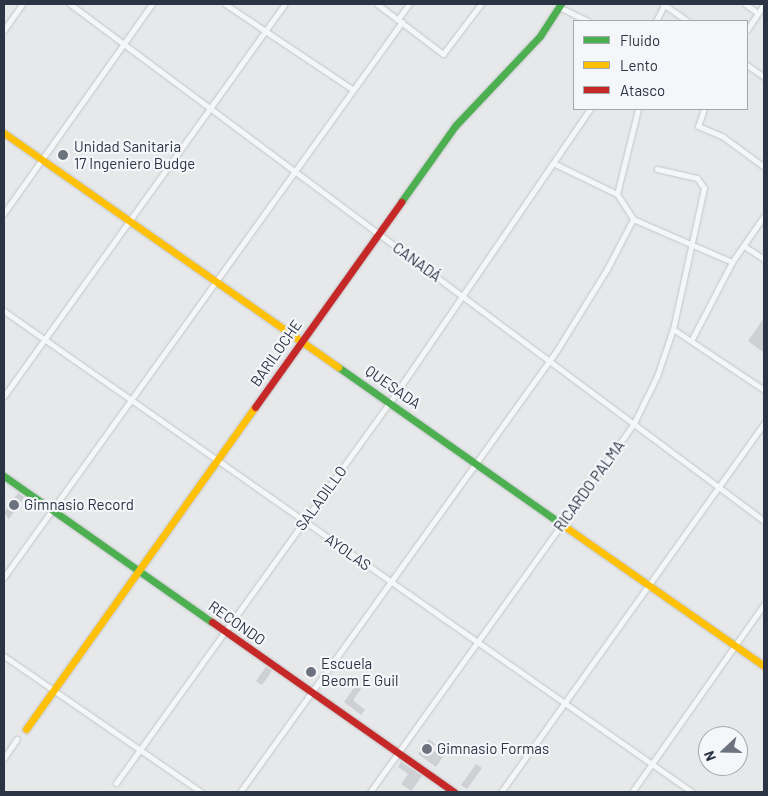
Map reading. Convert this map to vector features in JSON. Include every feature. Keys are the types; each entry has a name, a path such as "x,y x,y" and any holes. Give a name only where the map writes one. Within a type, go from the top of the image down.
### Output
{"street":[{"name":"CANADÁ","path":"70,4 764,521"},
{"path":"4,213 152,4"},
{"path":"226,4 352,88"},
{"path":"4,396 208,107 285,4"},
{"path":"377,4 443,54 477,5"},
{"path":"4,577 400,21 409,4"},
{"path":"656,20 664,4 686,20"},
{"path":"746,4 758,13"},
{"path":"748,28 764,4"},
{"path":"4,30 19,5"},
{"path":"560,5 586,20"},
{"name":"BARILOCHE","path":"26,729 462,116 540,36 560,5"},
{"path":"748,66 764,77"},
{"name":"SALADILLO","path":"116,783 390,402 589,110"},
{"path":"617,194 638,110"},
{"path":"704,110 697,125 722,136 764,167"},
{"name":"QUESADA","path":"4,133 562,522 764,666"},
{"path":"553,163 617,194 633,219 693,242 732,262"},
{"name":"RICARDO PALMA","path":"370,792 634,423 663,363 673,329 704,188 697,178 657,169"},
{"path":"692,339 732,262 764,216"},
{"path":"240,792 550,360 605,274 633,219"},
{"path":"744,246 764,259"},
{"name":"AYOLAS","path":"4,311 692,792"},
{"path":"673,329 692,339 764,390"},
{"path":"501,792 764,423"},
{"name":"RECONDO","path":"4,476 454,792"},
{"path":"632,792 764,604"},
{"path":"4,656 201,792"},
{"path":"4,758 17,739"}],"building":[{"path":"764,318 764,353 748,341"},
{"name":"Gimnasio Record","path":"18,493 24,497 9,519 4,513"},
{"path":"266,667 272,671 262,685 256,681"},
{"path":"356,685 361,689 353,700 365,710 361,715 344,702"},
{"path":"429,739 435,744 431,749 443,757 436,767 418,754"},
{"path":"401,762 422,776 411,791 401,784 408,774 398,767"},
{"path":"476,764 482,768 467,789 461,785"}],"traffic: fast":[{"path":"401,202 455,126 540,36 561,4"},
{"path":"338,367 560,523"},
{"path":"4,476 212,622"}],"traffic: slow":[{"path":"4,133 338,367"},
{"path":"26,729 255,407"},
{"path":"560,523 764,666"}],"traffic: jam":[{"path":"255,407 401,202"},
{"path":"212,622 454,792"}],"place":[{"name":"Unidad Sanitaria 17 Ingeniero Budge","path":"63,155"},
{"name":"Gimnasio Record","path":"14,505"},
{"name":"Escuela Beom E Guil","path":"311,672"},
{"name":"Gimnasio Formas","path":"427,749"}]}
